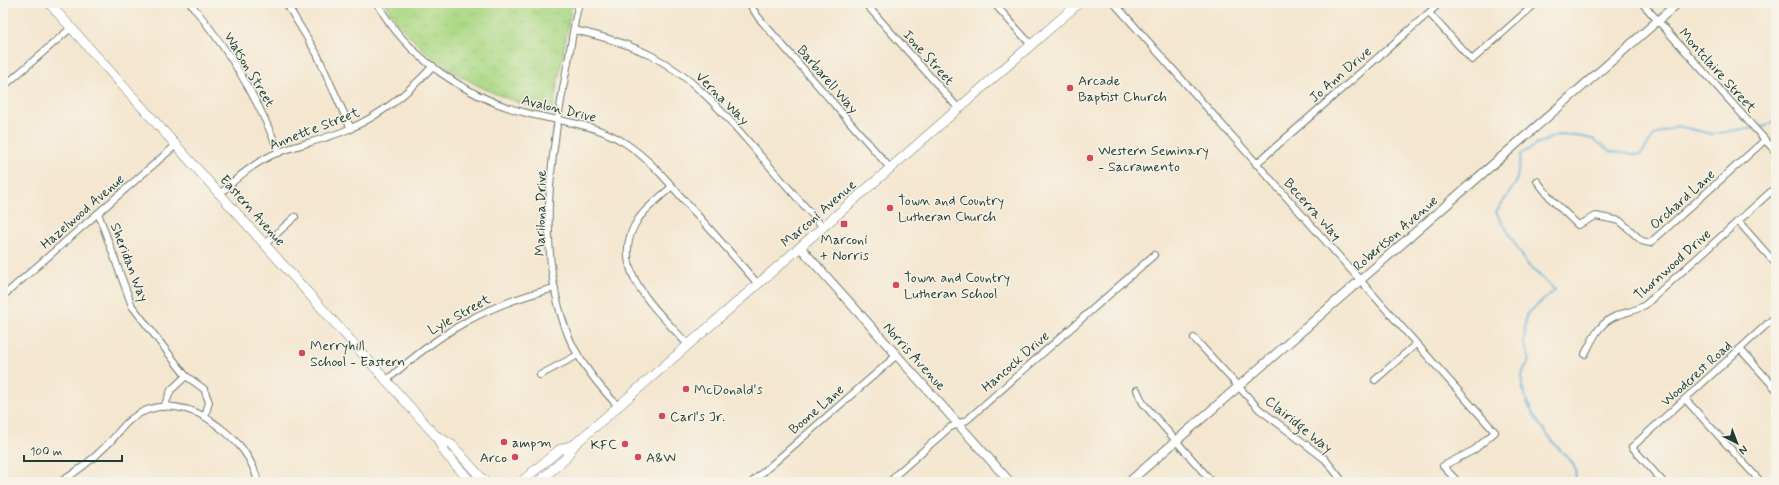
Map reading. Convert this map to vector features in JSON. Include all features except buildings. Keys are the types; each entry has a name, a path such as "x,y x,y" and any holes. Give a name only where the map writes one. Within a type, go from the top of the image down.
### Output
{"main road":[{"name":"Eastern Avenue","path":"49,3 387,380 436,436 445,453 471,482"},
{"name":"Marconi Avenue","path":"538,482 565,459 575,444 1080,3"},
{"name":"Eastern Avenue","path":"436,436 452,445 485,482"},
{"name":"Marconi Avenue","path":"521,482 559,450 575,444"}],"street":[{"name":"Watson Street","path":"190,3 221,42 246,82 261,110 279,153"},
{"path":"286,3 317,54 351,129"},
{"name":"Avalon Drive","path":"378,3 406,41 433,66 462,86 493,102 525,113 558,119 592,128 624,143 652,164 758,284"},
{"name":"Marilona Drive","path":"579,3 558,119 550,206 550,245 554,288 564,324 578,355 593,378 618,406"},
{"name":"Barbarell Way","path":"749,3 758,17 890,168"},
{"name":"Ione Street","path":"865,3 959,109"},
{"path":"994,3 1031,45"},
{"name":"Becerra Way","path":"1114,3 1495,432 1474,450 1444,466 1458,482"},
{"name":"Jo Ann Drive","path":"1256,164 1440,3"},
{"path":"1429,13 1472,60 1536,3"},
{"name":"Montclaire Street","path":"1642,3 1776,152"},
{"name":"Robertson Avenue","path":"1129,482 1678,3"},
{"path":"3,87 71,28"},
{"name":"Verna Way","path":"574,30 628,45 652,56 685,77 723,112 823,227"},
{"name":"Annette Street","path":"220,194 242,174 279,153 351,129 393,104 418,83 433,66"},
{"name":"Orchard Lane","path":"1537,181 1552,200 1578,225 1596,216 1613,219 1620,221 1642,242 1650,243 1766,140"},
{"name":"Hazelwood Avenue","path":"3,296 176,145"},
{"path":"672,186 645,211 635,226 629,240 628,261 632,276 640,289 688,345"},
{"name":"Thornwood Drive","path":"1585,354 1600,326 1613,318 1637,310 1645,305 1776,187"},
{"name":"Sheridan Way","path":"98,213 132,306 186,376 201,386 206,393 208,406 205,416"},
{"path":"265,244 295,217"},
{"path":"1738,221 1776,264"},
{"name":"Norris Avenue","path":"800,247 1010,482"},
{"name":"Hancock Drive","path":"890,482 898,473 949,428 967,420 1154,255"},
{"name":"Lyle Street","path":"387,380 434,340 472,317 512,300 554,288"},
{"name":"Woodcrest Road","path":"1663,482 1632,447 1776,316"},
{"name":"Clairidge Way","path":"1194,338 1238,387 1266,415 1324,459 1343,482"},
{"path":"1375,380 1416,344"},
{"path":"1740,349 1776,389"},
{"path":"540,375 578,355"},
{"name":"Boone Lane","path":"752,482 896,355"},
{"path":"164,407 171,390 186,376"},
{"path":"1137,390 1143,403 1212,482"},
{"path":"1685,399 1761,482"},
{"path":"60,482 95,456 131,419 149,410 164,407 186,409 205,416 233,438 240,445 252,464 258,482"}],"green space":[{"path":"572,3 553,109 538,109 503,97 464,78 445,66 428,53 397,22 385,4"}],"waterway":[{"path":"1575,482 1576,475 1573,464 1559,449 1532,412 1527,403 1522,385 1522,376 1530,360 1524,343 1526,315 1555,290 1527,264 1496,212 1516,183 1521,154 1557,135 1593,139 1612,152 1640,155 1655,135 1677,126 1712,134 1767,125 1776,119"}],"place":[{"name":"Arcade Baptist Church","path":"1070,88"},
{"name":"Western Seminary - Sacramento","path":"1090,158"},
{"name":"Town and Country Lutheran Church","path":"890,208"},
{"name":"Marconi + Norris","path":"844,224"},
{"name":"Town and Country Lutheran School","path":"896,285"},
{"name":"Merryhill School - Eastern","path":"302,353"},
{"name":"McDonald's","path":"686,389"},
{"name":"Carl's Jr.","path":"662,416"},
{"name":"ampm","path":"504,442"},
{"name":"KFC","path":"625,444"},
{"name":"Arco","path":"515,457"},
{"name":"A&W","path":"638,457"}]}
